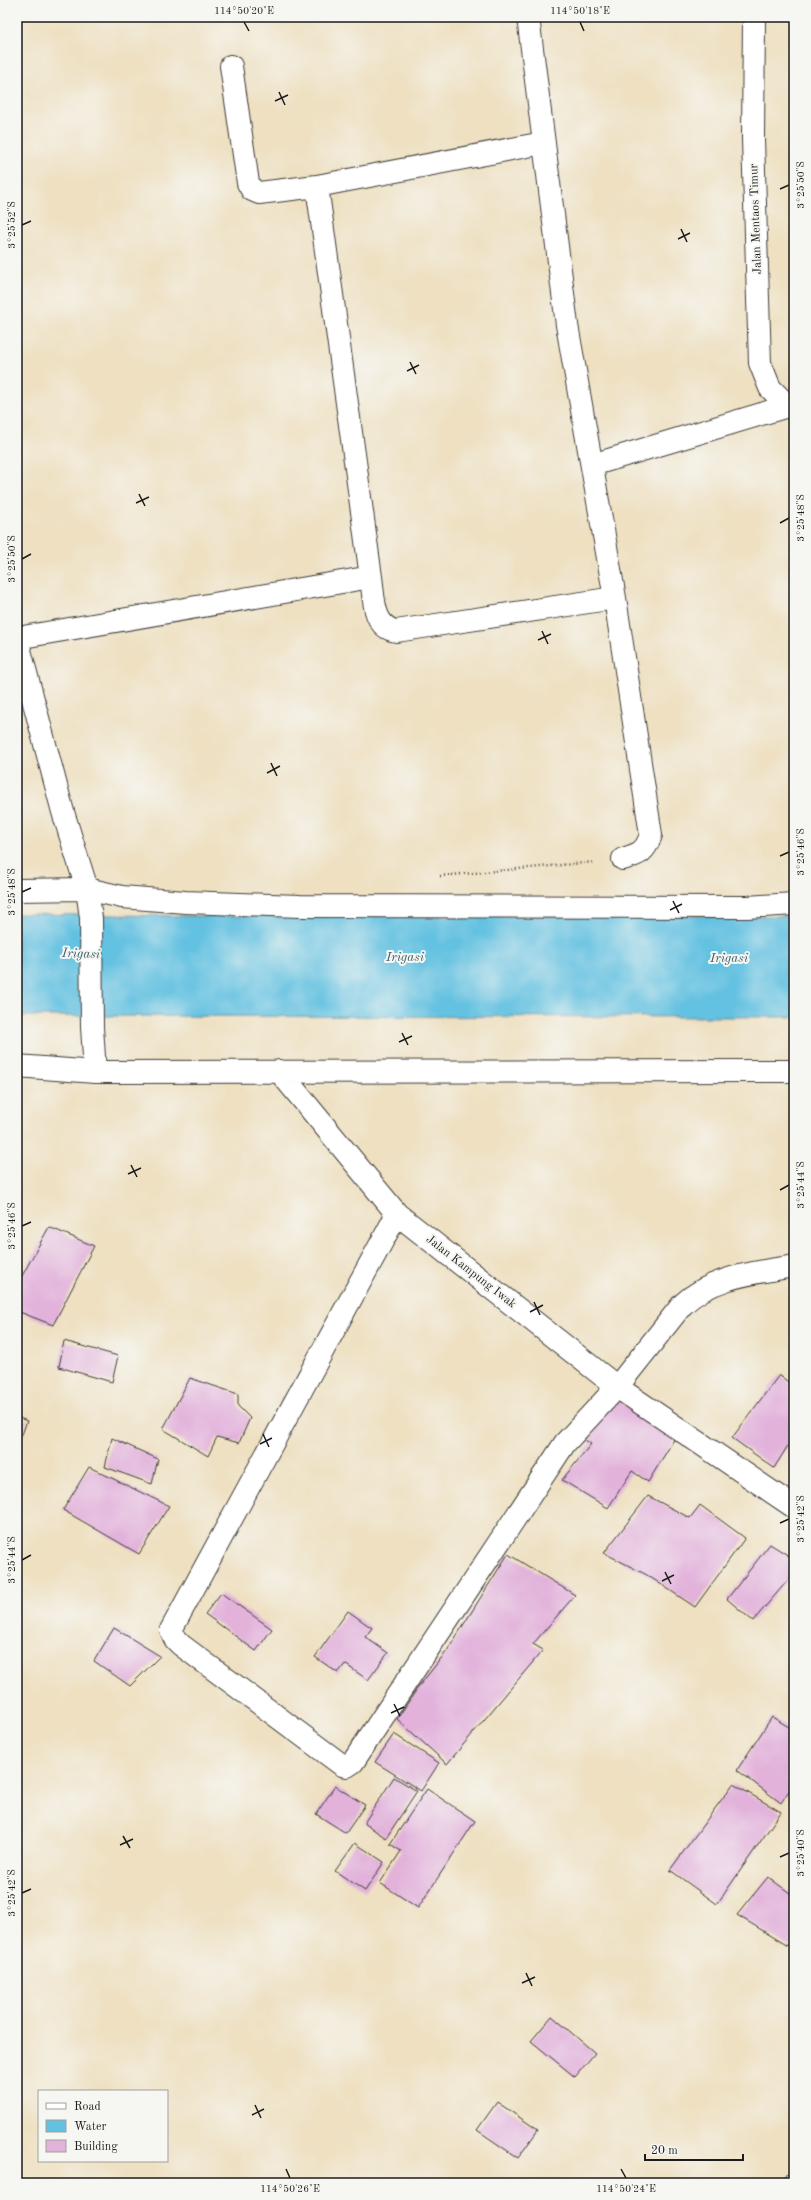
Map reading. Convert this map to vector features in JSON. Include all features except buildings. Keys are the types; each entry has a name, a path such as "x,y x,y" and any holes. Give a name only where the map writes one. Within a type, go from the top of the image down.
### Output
{"street":[{"path":"528,17 567,325 615,598 651,835 647,847 638,855 623,859"},
{"name":"Jalan Mentaos Timur","path":"754,17 753,139 760,363 770,388 791,406"},
{"path":"231,66 248,183 252,190 258,193 317,186 543,143"},
{"path":"317,186 371,577 378,617 383,626 388,630 396,631 615,598"},
{"path":"592,466 791,406"},
{"path":"95,1072 92,1027 91,918 87,889 22,679 17,638 371,577"},
{"path":"17,890 87,889 122,897 177,901 300,906 747,907 794,904"},
{"path":"17,1066 95,1072 794,1071"},
{"name":"Jalan Kampung Iwak","path":"279,1071 397,1214 617,1386 794,1507"},
{"path":"397,1214 171,1630 175,1639 182,1645 342,1765 350,1765 565,1443 617,1386 682,1305 693,1295 726,1279 794,1266"}],"path":[{"path":"435,877 623,859"}],"water":[{"name":"Irigasi","path":"17,914 199,916 794,916 794,1017 17,1016"}]}
